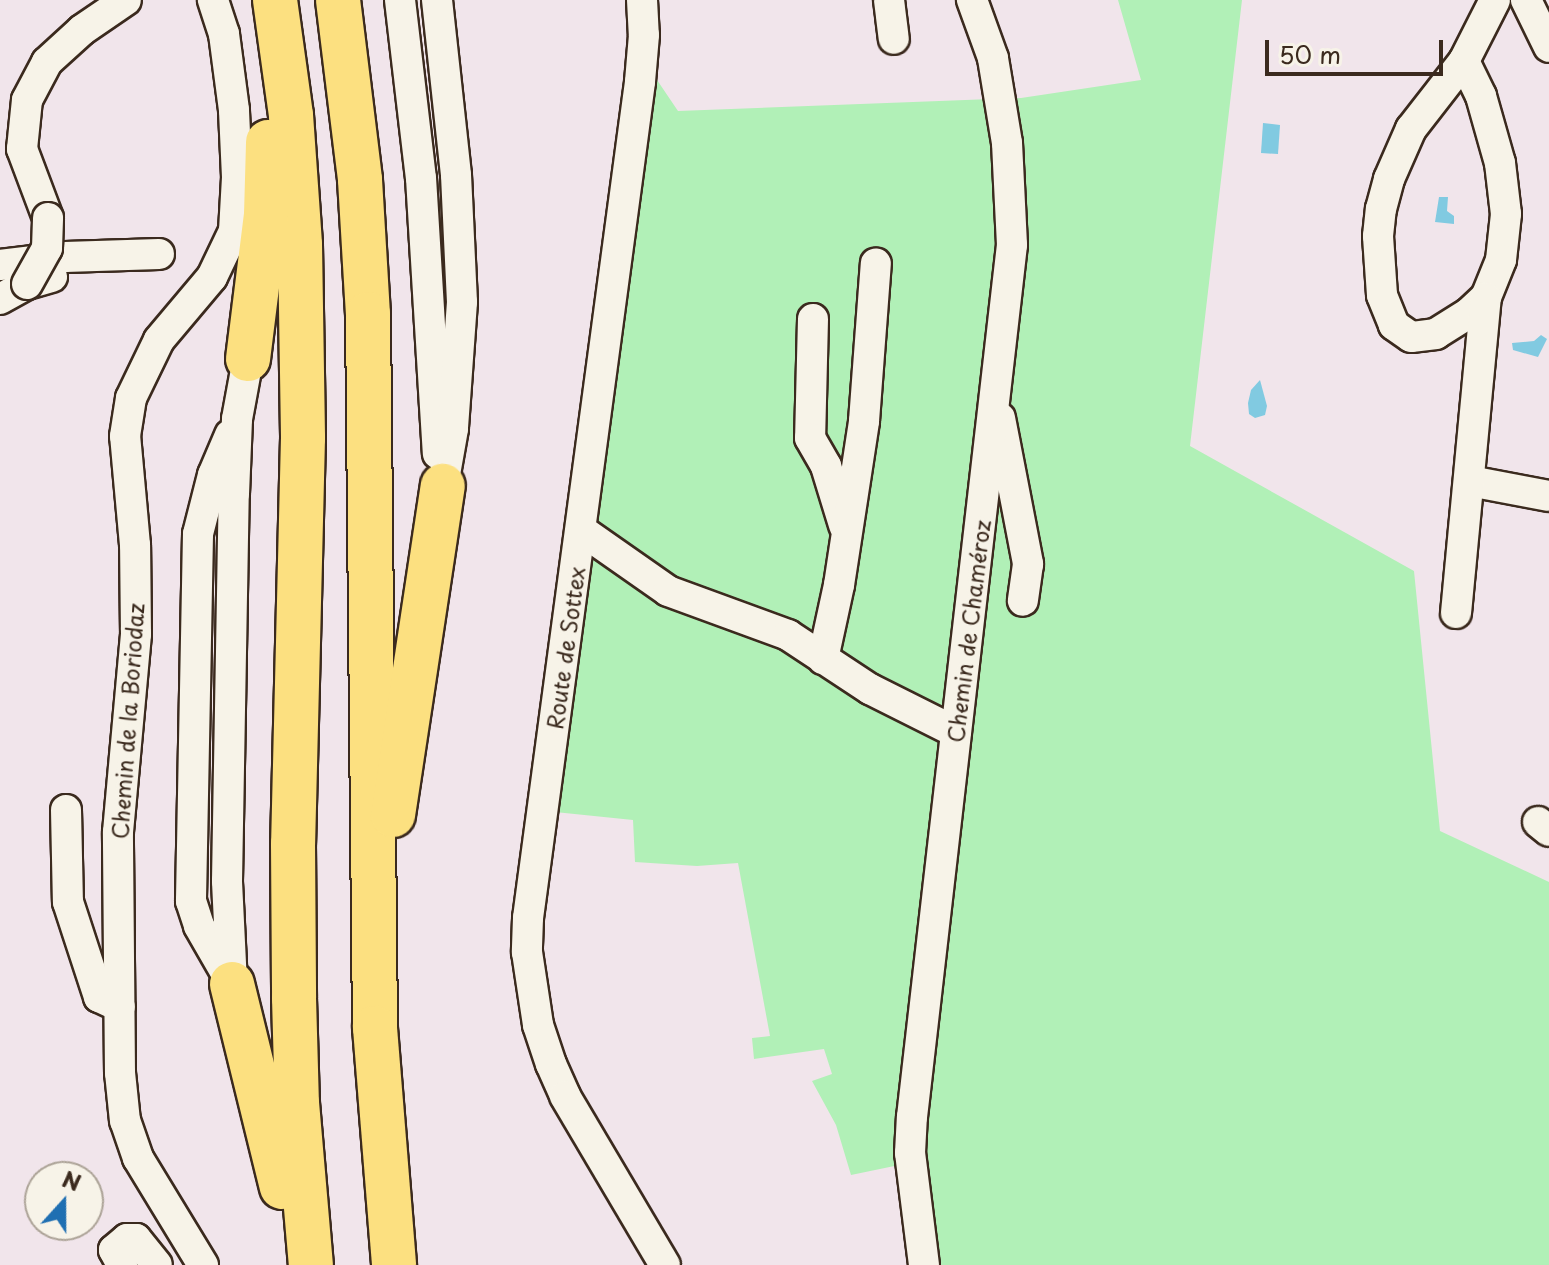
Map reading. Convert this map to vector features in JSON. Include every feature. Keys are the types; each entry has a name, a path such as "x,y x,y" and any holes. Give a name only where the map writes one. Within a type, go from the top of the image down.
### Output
{"highway":[{"path":"248,359 266,215 273,0"},
{"path":"273,0 291,115 302,310 293,983 297,1103 311,1265"},
{"path":"338,0 360,180 368,314 375,1042 394,1265"},
{"path":"373,952 443,486"},
{"path":"232,984 299,1265"}],"street":[{"path":"0,299 8,269 47,248 46,210 32,184 22,149 27,100 47,62 82,30 126,0"},
{"name":"Chemin de la Boriodaz","path":"203,1265 138,1158 125,1121 120,1073 118,832 136,634 135,545 125,436 131,398 143,367 159,340 212,277 234,231 237,177 234,110 224,34 213,0"},
{"path":"400,0 420,164 434,428 443,486"},
{"path":"437,0 461,239 459,366 443,486"},
{"name":"Route de Sottex","path":"642,0 640,82 528,918 531,991 538,1025 565,1096 665,1265"},
{"path":"889,0 894,39"},
{"name":"Chemin de Chaméroz","path":"924,1265 910,1153 912,1117 935,888 1012,245 1007,143 993,58 972,0"},
{"path":"1486,297 1453,325 1423,338 1401,333 1382,295 1378,236 1389,179 1411,129 1464,61 1495,0"},
{"path":"1526,0 1549,47"},
{"path":"1456,613 1486,297 1501,260 1506,214 1496,149 1481,96 1464,61"},
{"path":"46,210 61,216 67,233 65,257"},
{"path":"8,269 65,257 159,254"},
{"path":"8,269 98,261 100,256"},
{"path":"823,659 864,421 876,263"},
{"path":"813,319 810,438 826,466 846,529"},
{"path":"232,984 199,926 191,901 198,534 213,475 237,419 248,359"},
{"path":"994,393 1024,530 1028,564 1023,601"},
{"path":"1470,481 1549,496"},
{"path":"581,530 668,591 788,635 870,689 956,732"},
{"path":"66,810 68,902 99,997 120,1007"},
{"path":"122,1265 114,1250 127,1239 136,1239 157,1265"}],"green space":[{"path":"1118,0 1242,0 1190,446 1414,571 1440,831 1549,882 1549,1265 915,1265 904,1164 851,1175 836,1125 812,1081 832,1074 824,1049 754,1059 752,1038 770,1036 738,863 697,866 635,862 633,820 555,812 655,77 678,111 1021,98 1141,80"}],"water":[{"path":"1263,123 1280,125 1278,154 1261,153"},
{"path":"1439,197 1448,197 1447,211 1454,216 1454,224 1435,222"},
{"path":"1541,335 1547,339 1538,357 1513,350 1512,343 1534,341"},
{"path":"1260,380 1267,406 1265,415 1255,418 1249,414 1248,403 1251,390"}]}
